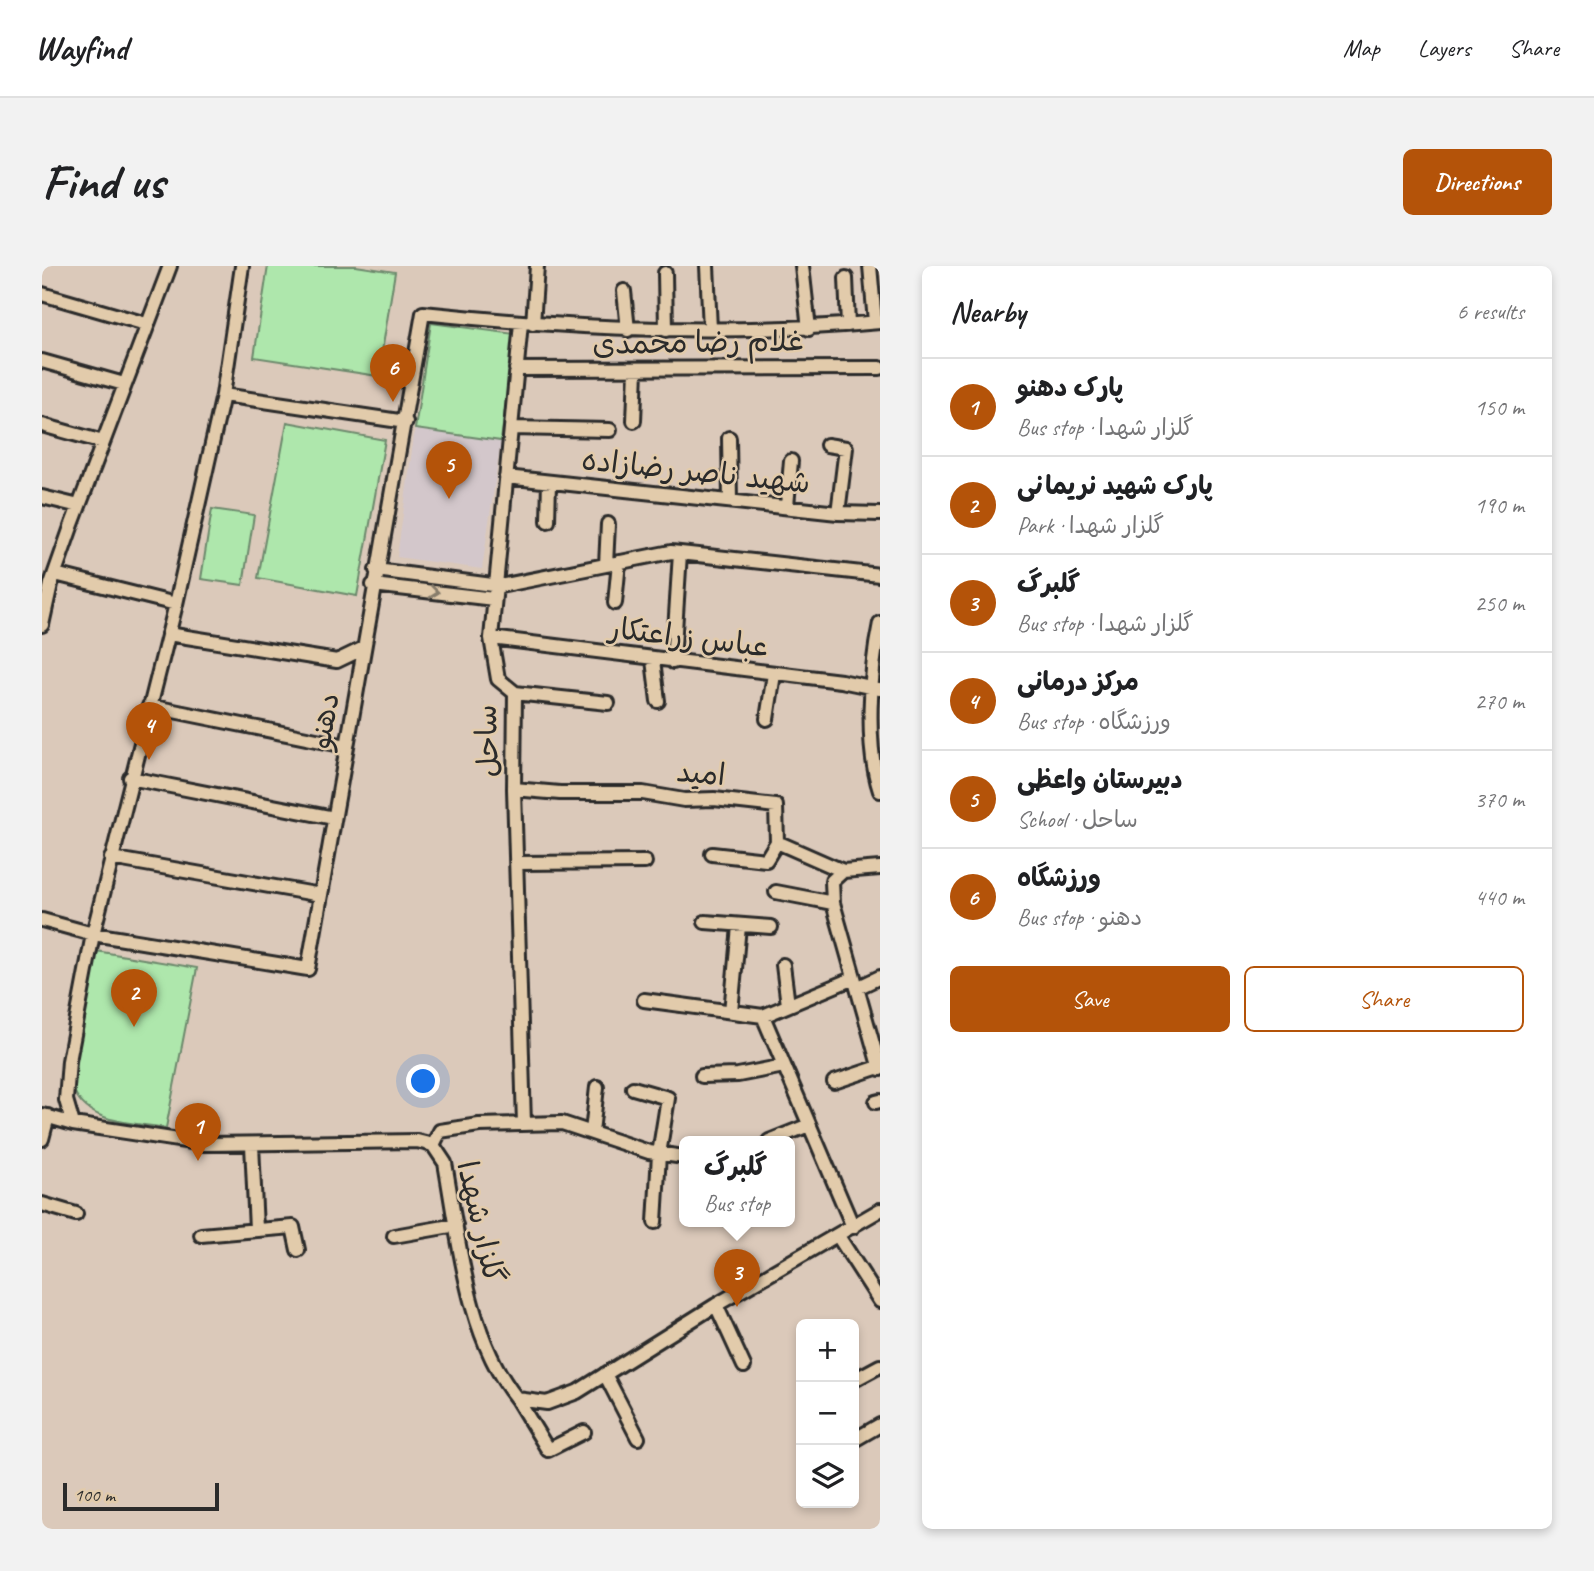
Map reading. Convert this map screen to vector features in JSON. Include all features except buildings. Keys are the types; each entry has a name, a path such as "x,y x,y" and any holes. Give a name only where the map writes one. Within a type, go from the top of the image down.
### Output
{"street":[{"path":"42,625 45,596 170,266"},
{"path":"73,1124 66,1100 69,1061 93,934 130,778 176,604 223,395 242,266"},
{"name":"ساحل","path":"524,1124 514,789 515,693 498,679 491,639 516,369 537,266"},
{"path":"707,266 710,330"},
{"path":"802,266 809,329"},
{"path":"527,324 628,330 710,330 809,329 877,322 870,267"},
{"path":"665,273 666,330"},
{"path":"846,278 848,325"},
{"path":"624,291 628,330"},
{"path":"42,294 146,324"},
{"name":"دهنو","path":"42,920 93,934 309,969 373,585 406,422 423,313 527,324"},
{"path":"42,361 124,384"},
{"name":"غلام رضا محمدی","path":"516,369 636,370 799,366 880,368"},
{"path":"634,421 636,370"},
{"path":"223,395 406,422"},
{"path":"42,425 103,442"},
{"path":"511,428 610,430"},
{"path":"729,438 730,501"},
{"path":"827,445 846,448 838,513"},
{"path":"788,506 791,461"},
{"name":"شهید ناصر رضازاده","path":"506,477 838,513 880,514"},
{"path":"548,521 549,482"},
{"path":"42,497 79,506"},
{"path":"608,524 615,603"},
{"path":"373,585 495,592 612,564 680,553 880,575"},
{"path":"673,662 680,553"},
{"path":"376,570 495,592"},
{"path":"55,574 176,604"},
{"path":"880,623 876,689 876,767 880,791"},
{"path":"167,634 337,661 362,649"},
{"name":"عباس زراعتکار","path":"491,639 841,681 876,689"},
{"path":"653,660 658,701"},
{"path":"767,719 774,674"},
{"path":"515,693 608,703"},
{"path":"149,706 346,746"},
{"path":"130,778 334,818"},
{"name":"امید","path":"514,789 561,793 643,793 684,800 714,799 776,806 779,820 777,842"},
{"path":"712,854 766,860 777,842 843,871 880,868"},
{"path":"111,858 321,895"},
{"path":"517,863 645,862"},
{"path":"834,1082 879,1068 833,903 832,881 843,871"},
{"path":"776,892 833,903"},
{"path":"705,922 771,927"},
{"path":"731,1012 739,926"},
{"path":"783,965 788,1005"},
{"path":"644,1000 763,1016 788,1005 880,976"},
{"path":"763,1016 853,1227"},
{"path":"702,1076 738,1075 784,1066"},
{"path":"592,1132 597,1087"},
{"path":"632,1088 668,1098 659,1154 655,1222"},
{"path":"42,1139 45,1116"},
{"name":"گلزار شهدا","path":"45,1116 73,1124 205,1144 417,1141 433,1145 445,1163 482,1343 501,1379 517,1399 548,1451 584,1432"},
{"path":"433,1145 440,1131 479,1125 562,1123 659,1154 679,1156"},
{"path":"782,1136 809,1125"},
{"path":"252,1145 256,1229"},
{"path":"42,1204 76,1214"},
{"path":"517,1399 547,1403 577,1392 716,1305 880,1210"},
{"path":"394,1236 456,1225"},
{"path":"201,1235 292,1227 298,1250"},
{"path":"838,1236 880,1301"},
{"path":"716,1305 744,1366"},
{"path":"859,1377 880,1366"},
{"path":"605,1374 638,1438"},
{"path":"859,1437 880,1426"}],"shaded area":[{"path":"415,429 501,441 482,569 397,557"}],"green space":[{"path":"268,266 356,266 395,272 378,376 254,357"},
{"path":"431,323 515,334 501,441 415,429"},
{"path":"287,422 385,440 357,596 258,578"},
{"path":"212,509 254,515 243,585 201,579"},
{"path":"96,951 197,968 166,1128 98,1115 78,1098 72,1085"}],"place":[{"name":"ورزشگاه","path":"393,402"},
{"name":"دبیرستان واعظی","path":"449,499"},
{"name":"مرکز درمانی","path":"149,760"},
{"name":"پارک شهید نریمانی","path":"134,1027"},
{"name":"پارک دهنو","path":"198,1161"},
{"name":"گلبرگ","path":"737,1307"}]}
